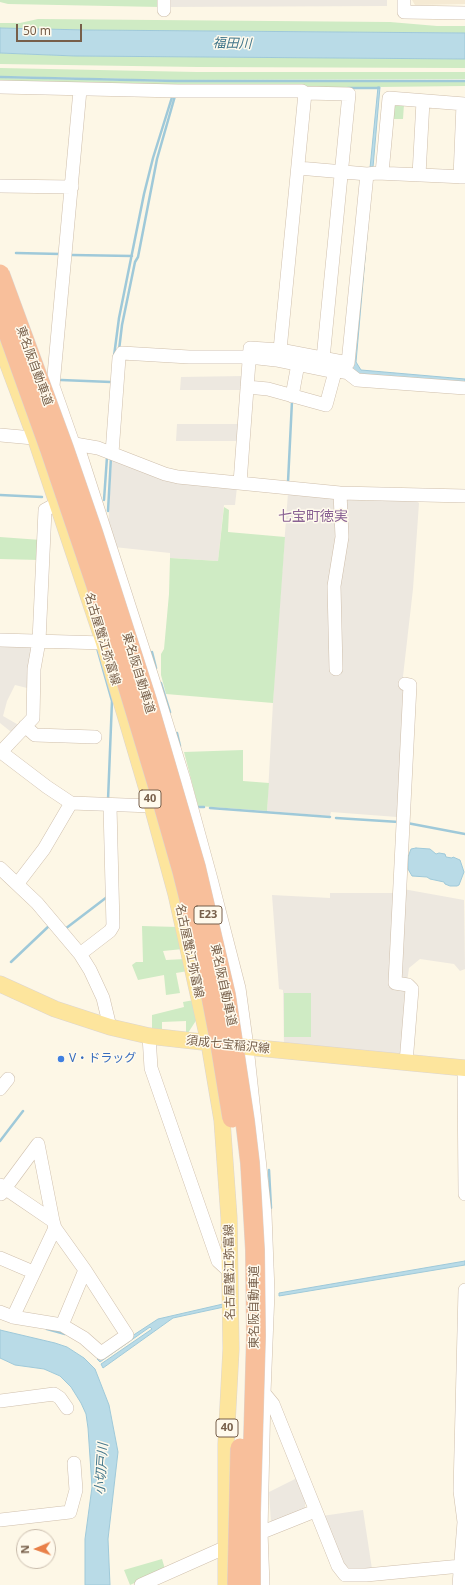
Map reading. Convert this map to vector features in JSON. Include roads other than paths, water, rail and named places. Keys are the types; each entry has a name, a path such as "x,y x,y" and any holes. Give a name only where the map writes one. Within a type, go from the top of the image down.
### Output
{"highway":[{"name":"東名阪自動車道","path":"0,274 64,448 147,700 194,860 226,995 246,1128 255,1250 256,1336 251,1513 251,1585"},
{"name":"東名阪自動車道","path":"0,311 50,450 108,621 184,878 203,955 213,1004 232,1123 242,1251 243,1307 237,1585"}],"main road":[{"name":"名古屋蟹江弥富線","path":"0,343 58,503 104,643 176,894 209,1043 223,1128 229,1218 231,1349 226,1444 226,1585"},
{"name":"須成七宝稲沢線","path":"0,984 55,1009 110,1027 150,1036 464,1068"}],"street":[{"path":"404,0 404,12 465,13"},
{"path":"0,87 80,90 302,91 305,93 349,94 322,364"},
{"path":"80,90 53,386 75,443 152,677 184,780 239,988 247,1047 265,1214 268,1292 264,1392 262,1532 263,1585"},
{"path":"280,350 305,93"},
{"path":"247,387 268,390 326,405 344,369 373,173 388,98 464,104 462,177 373,173 341,172 298,168"},
{"path":"419,175 423,101"},
{"path":"0,186 72,186"},
{"path":"240,483 250,348 280,350 322,364 344,369 357,380 465,388"},
{"path":"112,453 119,358 122,353 189,357 249,357 298,364 322,364"},
{"path":"292,396 298,364"},
{"path":"0,435 35,437 98,448 165,474 178,477 340,493 465,496"},
{"path":"336,669 334,586 342,537 340,493"},
{"path":"58,503 45,510 39,641 34,669 33,718 0,752 47,787 72,803 110,806 152,806"},
{"path":"0,640 104,643"},
{"path":"405,684 410,685 395,983 408,985 412,989 406,1063"},
{"path":"25,726 35,735 95,737"},
{"path":"18,883 44,849 72,803"},
{"path":"80,954 110,931 112,926 110,806"},
{"path":"1,870 18,883 37,903 80,954 90,970 103,998 110,1027"},
{"path":"150,1036 151,1068 218,1261 230,1272"},
{"path":"464,1068 465,1194"},
{"path":"0,1312 14,1317 62,1326 84,1338 101,1353 127,1335 54,1225 2,1190 38,1144 54,1225 14,1317"},
{"path":"0,1258 34,1272"},
{"path":"62,1326 85,1270"},
{"path":"459,1585 463,1567 464,1523 460,1491 465,1290"},
{"path":"264,1392 273,1404 338,1566 346,1575 366,1575 463,1567"},
{"path":"0,1401 54,1394 60,1398 67,1408"},
{"path":"0,1520 70,1512 76,1490 74,1463"},
{"path":"141,1585 166,1580 225,1548 315,1510"}],"water":[{"name":"福田川","path":"0,28 465,33 465,59 75,56 0,53"},
{"path":"378,87 380,87 356,362 361,370 465,379 465,384 360,375 350,371"},
{"path":"411,849 430,849 436,854 445,854 446,857 453,857 460,860 464,872 459,885 450,886 444,882 427,877 412,876 408,869 408,857"},
{"path":"465,1261 465,1265 279,1296 279,1293"},
{"path":"223,1304 224,1307 173,1318 103,1368 101,1364 152,1329 150,1327 100,1362 97,1359 158,1319"},
{"name":"小切戸川","path":"0,1330 67,1347 84,1358 95,1369 109,1405 118,1452 108,1539 110,1585 85,1585 85,1539 92,1487 86,1414 71,1387 60,1376 44,1369 15,1365 0,1358"}],"waterway":[{"path":"0,77 176,81 465,81"},
{"path":"348,88 379,88"},
{"path":"114,356 119,318 144,194 153,158 173,94"},
{"path":"119,350 122,325 135,262 138,257 157,159 175,96"},
{"path":"16,253 61,254"},
{"path":"72,255 132,256"},
{"path":"61,380 111,382"},
{"path":"288,482 292,401"},
{"path":"104,500 107,457"},
{"path":"108,511 111,457"},
{"path":"0,495 42,497"},
{"path":"97,648 112,701 108,800"},
{"path":"152,652 156,668"},
{"path":"161,683 170,712"},
{"path":"177,733 180,746"},
{"path":"197,807 204,807"},
{"path":"210,808 330,817"},
{"path":"336,818 399,822"},
{"path":"407,823 465,834"},
{"path":"65,929 107,897"},
{"path":"11,962 50,925"},
{"path":"0,1141 23,1111"},
{"path":"269,1170 271,1208"},
{"path":"47,1329 65,1334"}],"place":[{"name":"V・ドラッグ","path":"61,1059"}],"district":[{"name":"七宝町徳実","path":"313,517"}]}
